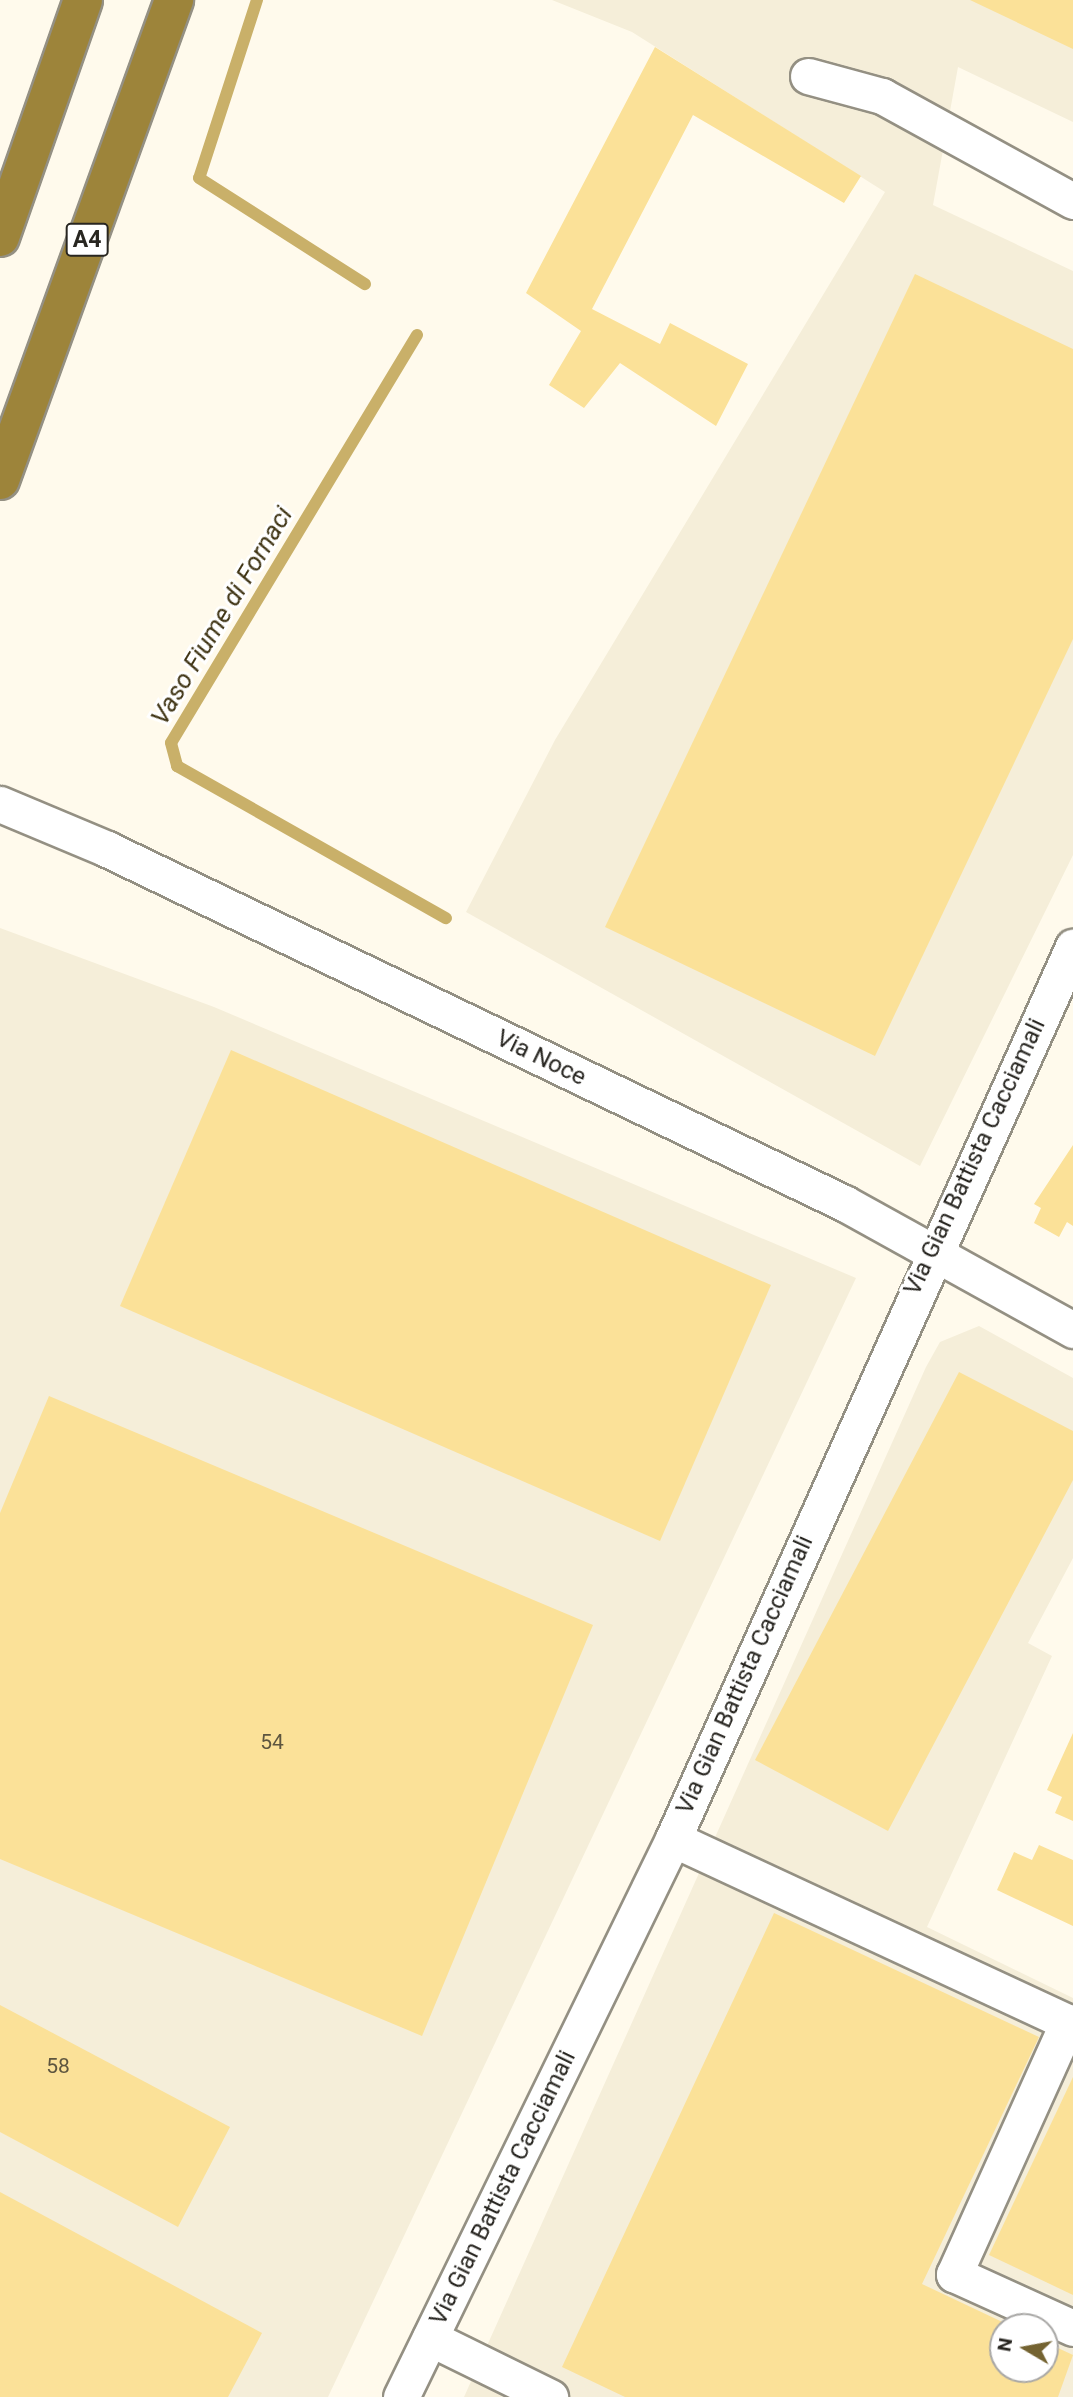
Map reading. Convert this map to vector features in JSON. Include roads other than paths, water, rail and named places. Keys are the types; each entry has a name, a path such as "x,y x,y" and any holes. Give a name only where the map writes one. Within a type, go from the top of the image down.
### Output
{"highway":[{"path":"0,237 83,0"},
{"name":"A4","path":"0,480 174,0"}],"street":[{"path":"808,76 881,96 1073,201"},
{"name":"Via Noce","path":"6,806 844,1203 1073,1330"},
{"name":"Via Gian Battista Cacciamali","path":"401,2397 673,1839 931,1252 1073,947"},
{"path":"673,1839 1068,2022 954,2274 1073,2328"},
{"path":"430,2338 550,2397"}],"waterway":[{"name":"Vaso Fiume di Fornaci","path":"257,0 199,178 365,284"},
{"name":"Vaso Fiume di Fornaci","path":"417,335 171,743 177,766 446,918"}]}
